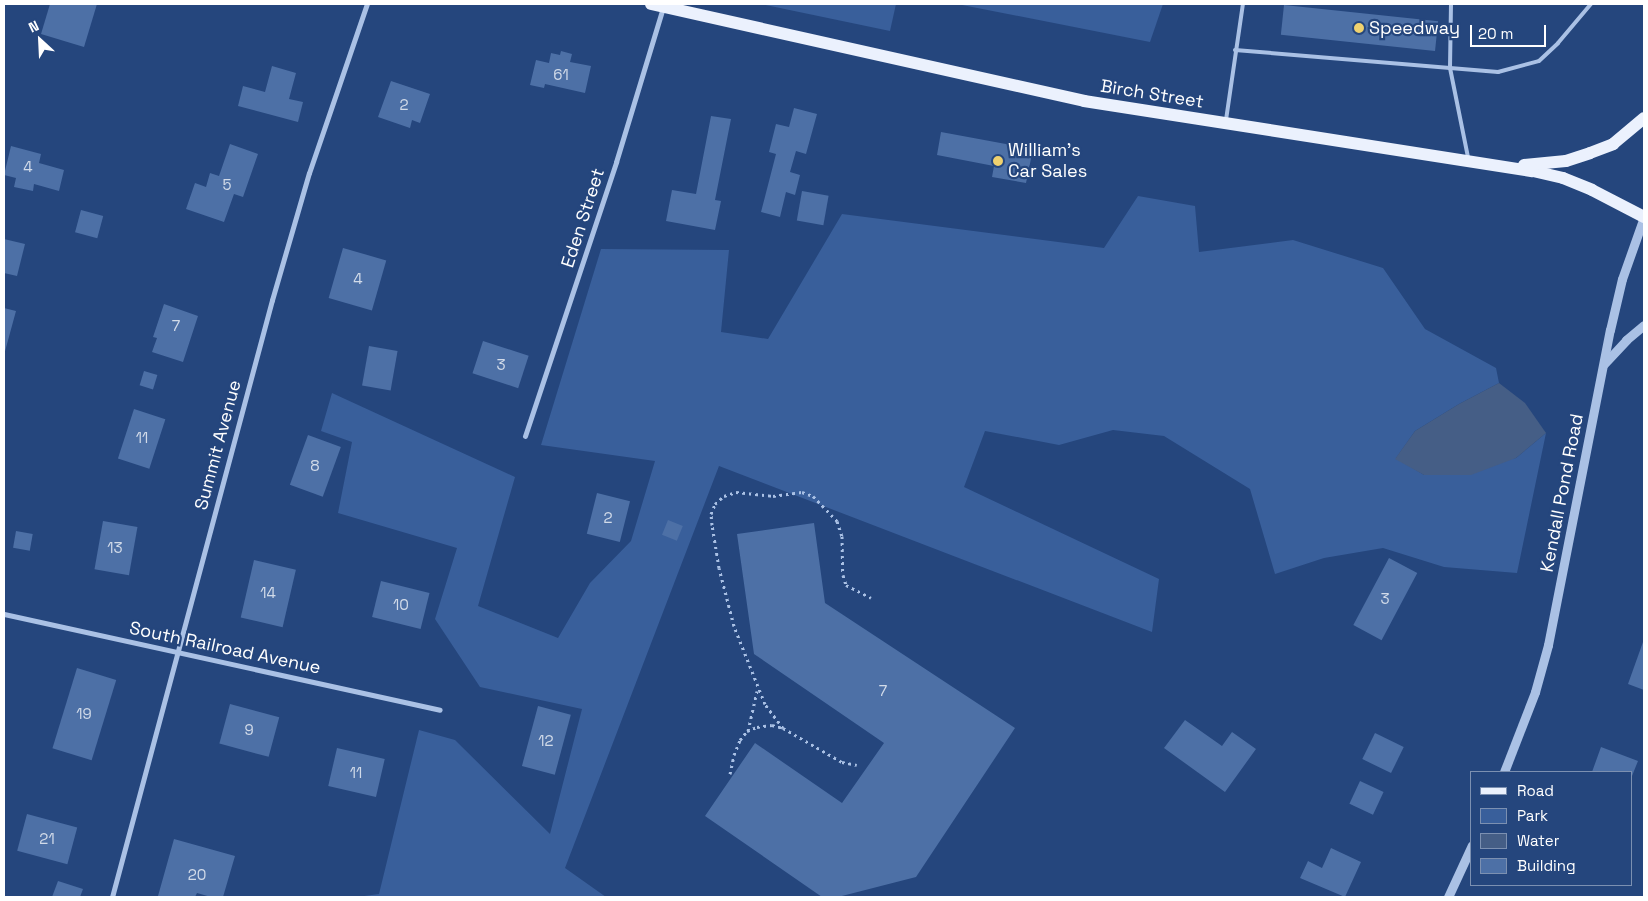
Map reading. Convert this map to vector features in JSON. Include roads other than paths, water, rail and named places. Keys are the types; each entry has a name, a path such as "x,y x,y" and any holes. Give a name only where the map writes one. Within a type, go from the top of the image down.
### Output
{"main road":[{"name":"Birch Street","path":"657,5 1084,101 1508,166 1563,178 1592,190 1644,217"},
{"path":"1508,166 1566,161 1590,153 1613,144 1644,118"}],"street":[{"name":"Summit Avenue","path":"112,897 176,652 306,182 367,4"},
{"name":"Eden Street","path":"525,436 616,162 657,5"},
{"name":"Kendall Pond Road","path":"1504,771 1535,692 1548,645 1622,279 1644,217"},
{"path":"1604,364 1626,340 1644,326"},
{"name":"South Railroad Avenue","path":"4,614 440,710"},
{"path":"1448,897 1470,850"}],"lane":[{"path":"1226,123 1243,4"},
{"path":"1451,4 1450,68 1468,159"},
{"path":"1235,50 1498,72 1539,61 1558,43 1591,4"}],"water":[{"path":"1499,383 1525,403 1546,433 1516,458 1471,475 1424,475 1395,459 1415,431 1459,404"}],"place":[{"name":"Speedway","path":"1359,28"},
{"name":"William's Car Sales","path":"998,161"}]}
